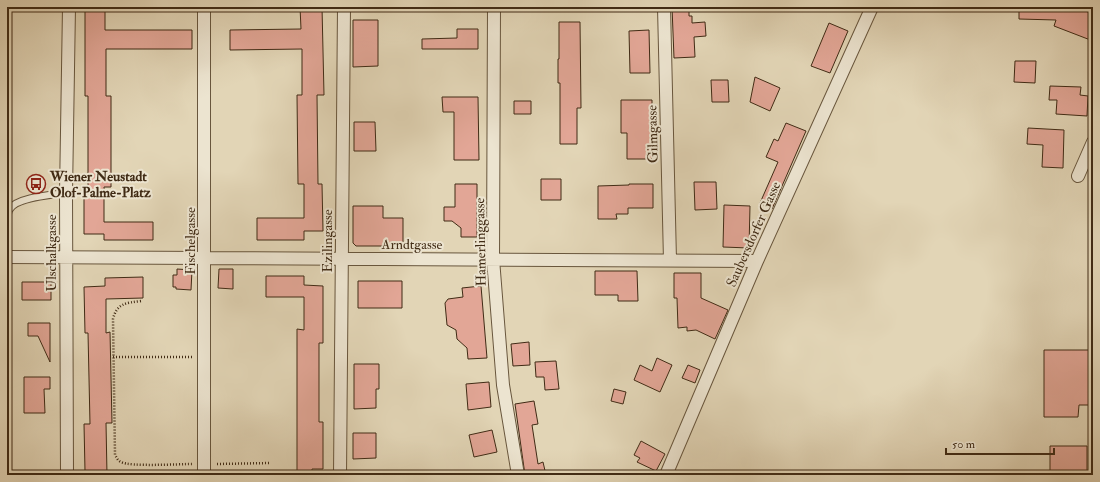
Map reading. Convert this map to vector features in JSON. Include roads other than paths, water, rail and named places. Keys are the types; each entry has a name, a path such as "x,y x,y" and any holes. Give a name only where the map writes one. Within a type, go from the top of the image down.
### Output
{"street":[{"name":"Ulschalkgasse","path":"67,475 66,193 69,7"},
{"name":"Fischelgasse","path":"204,7 204,469"},
{"name":"Ezilingasse","path":"340,475 344,7"},
{"name":"Hamerlinggasse","path":"494,7 493,259 503,385 518,475"},
{"name":"Gilmgasse","path":"664,7 670,260"},
{"name":"Saubersdorfer Gasse","path":"666,475 757,261 872,7"},
{"path":"1078,176 1093,142"},
{"name":"Arndtgasse","path":"7,257 757,261"}],"lane":[{"path":"7,218 10,209 19,202 66,193"},
{"path":"7,242 7,257"}],"place":[{"name":"Wiener Neustadt Olof-Palme-Platz","path":"36,184"}]}
